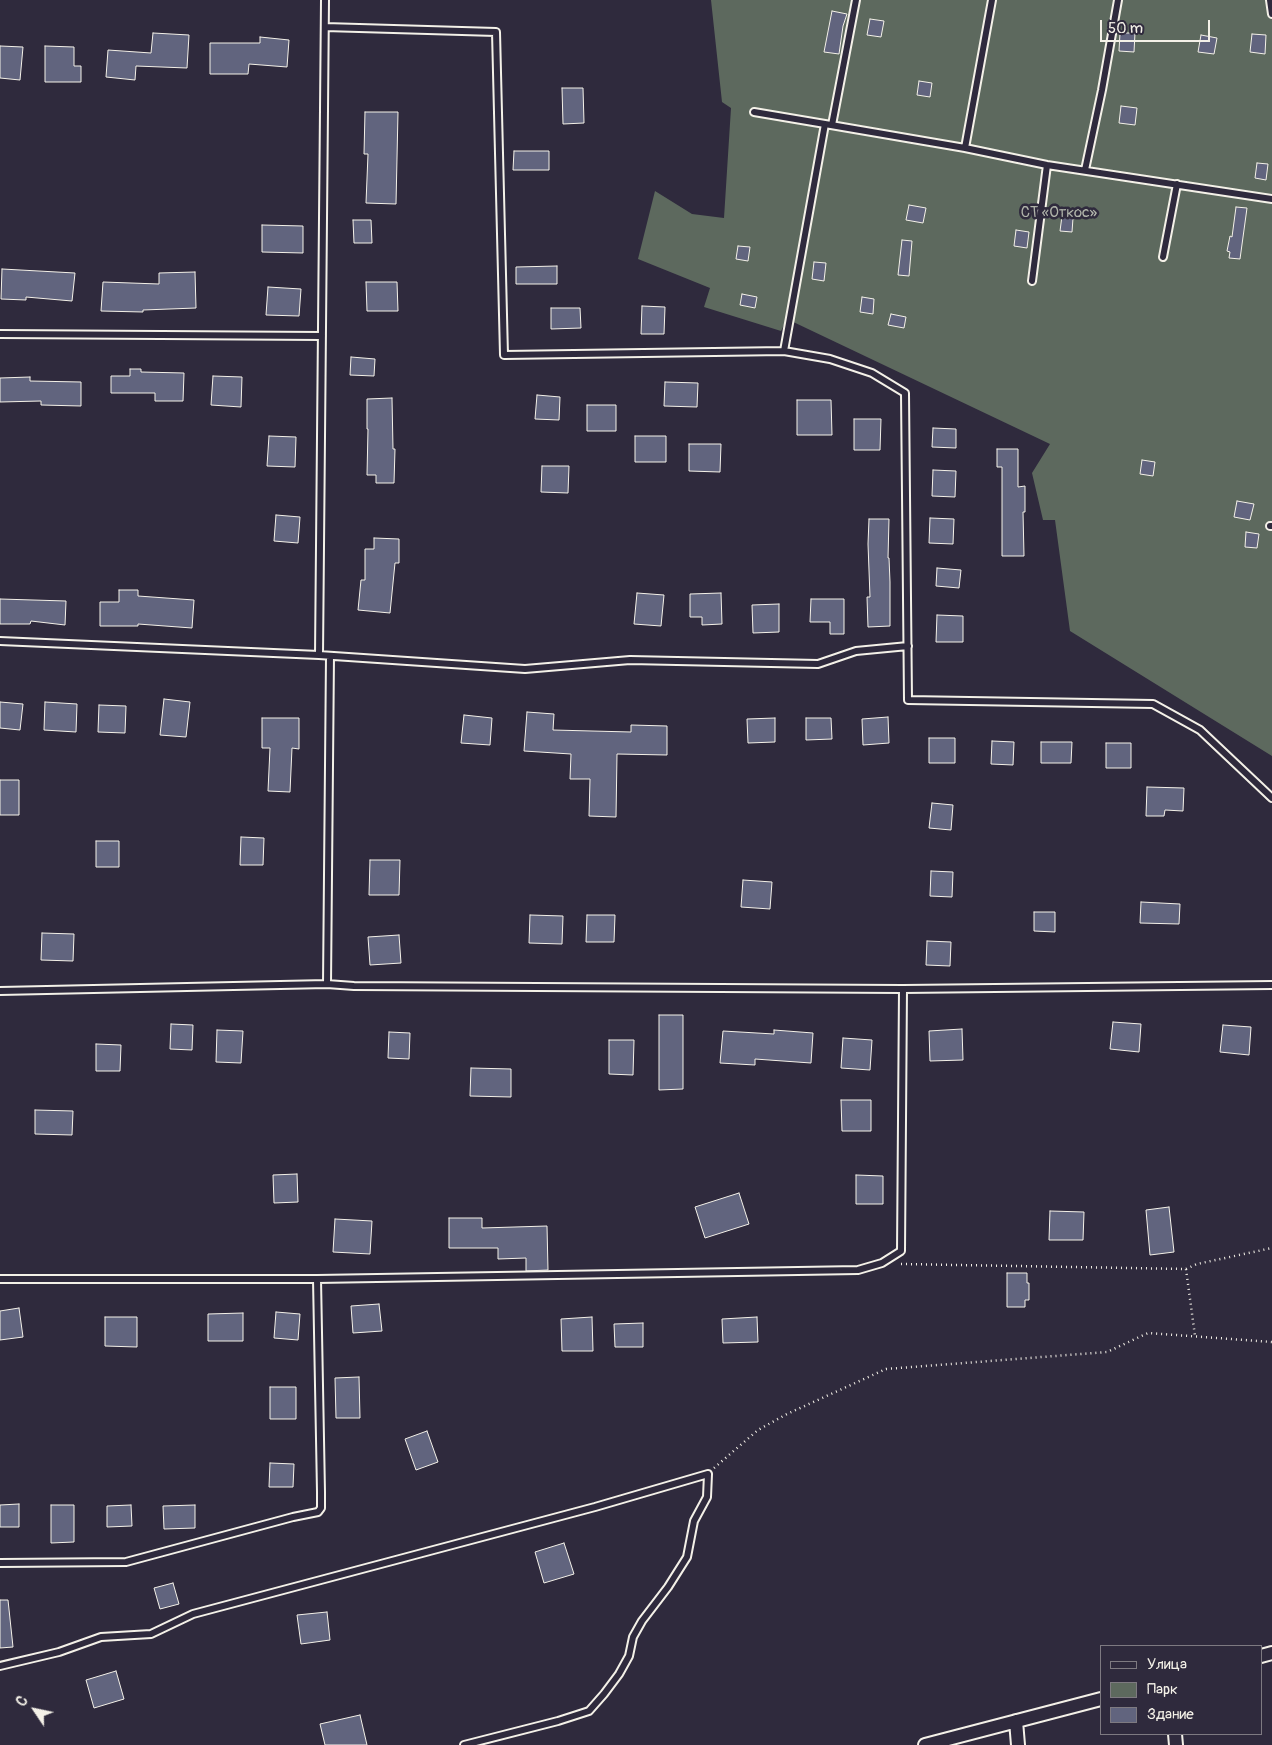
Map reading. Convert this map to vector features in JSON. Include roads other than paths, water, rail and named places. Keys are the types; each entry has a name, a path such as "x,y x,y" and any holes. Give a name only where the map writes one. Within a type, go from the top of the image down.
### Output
{"street":[{"path":"925,1745 1100,1699"},
{"path":"1016,1721 1018,1745"}],"lane":[{"path":"319,655 325,0"},
{"path":"832,125 856,0"},
{"path":"965,148 992,0"},
{"path":"1085,170 1118,0"},
{"path":"1270,0 1272,14"},
{"path":"325,27 496,32 504,355 784,351 830,359 872,373 905,394 908,700 1153,704 1200,730 1272,798"},
{"path":"754,112 965,148 1047,165 1272,199"},
{"path":"784,351 825,124"},
{"path":"1032,281 1047,165"},
{"path":"1164,257 1176,184"},
{"path":"0,334 322,336"},
{"path":"0,642 319,655 525,669 630,660 818,664 856,651 908,646"},
{"path":"328,984 330,656"},
{"path":"0,990 328,984 354,986 903,989 1272,985"},
{"path":"0,1279 317,1279 858,1270 882,1263 900,1251 903,989"},
{"path":"0,1563 126,1562 293,1516 318,1512 321,1508 321,1492 317,1279"},
{"path":"0,1666 59,1652 101,1637 151,1634 193,1614 559,1517 708,1474 707,1497 694,1521 687,1557 668,1587 642,1621 633,1637 629,1656 619,1674 589,1711 558,1721 464,1745"}],"park label":[{"name":"СТ «Откос»","path":"1059,213"}]}
